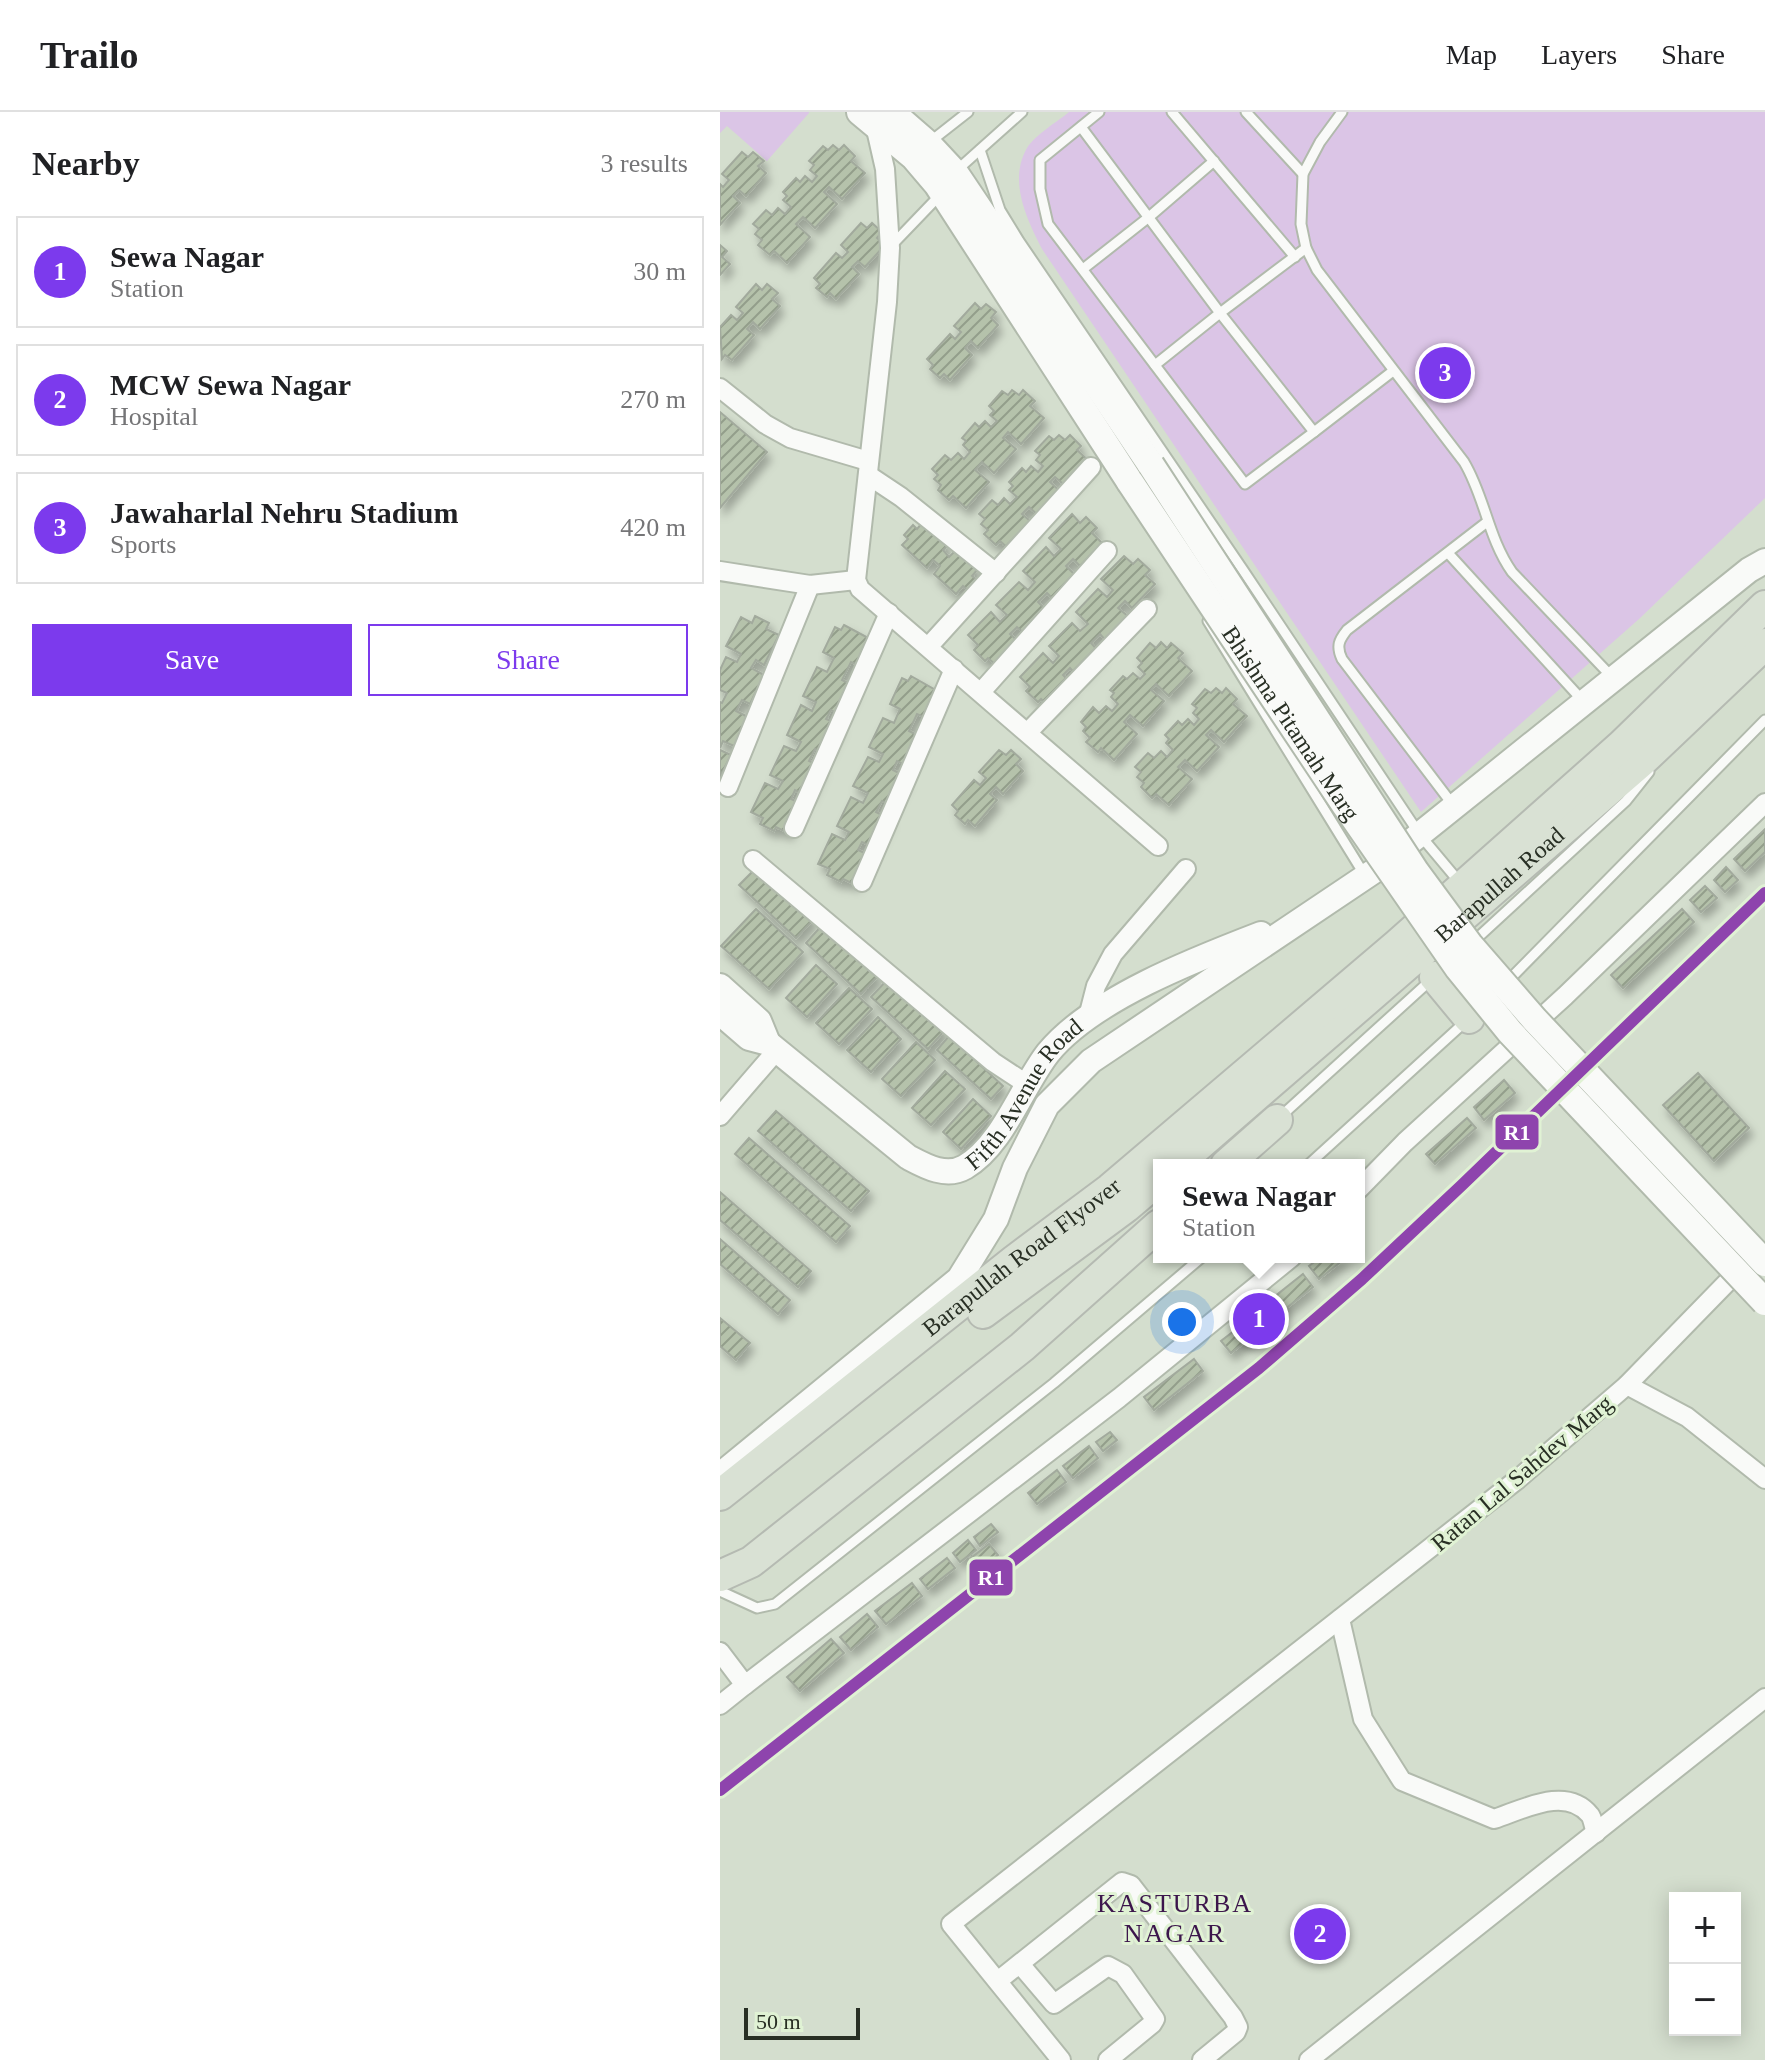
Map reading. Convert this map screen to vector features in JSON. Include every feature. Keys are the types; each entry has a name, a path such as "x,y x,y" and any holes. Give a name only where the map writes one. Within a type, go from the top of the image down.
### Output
{"highway":[{"name":"Barapullah Road","path":"1462,886 1622,745 1765,606"},
{"name":"Barapullah Road","path":"1229,1119 1642,761 1765,644"},
{"name":"Barapullah Road Flyover","path":"1161,1159 1462,886"},
{"path":"1435,977 1469,1018"},
{"name":"Barapullah Road Flyover","path":"1183,1159 1229,1119"},
{"path":"1229,1119 1250,1144"},
{"path":"1233,1159 1277,1120"},
{"name":"Barapullah Road Flyover","path":"720,1519 896,1384 1004,1296 1153,1166"},
{"name":"Barapullah Road Flyover","path":"720,1495 1015,1260 1153,1179"},
{"path":"720,1576 751,1562 1022,1347 1153,1230"}],"main road":[{"name":"Bhishma Pitamah Marg","path":"875,116 928,144 1130,482 1345,805 1458,968 1510,1032 1765,1302"},
{"name":"Bhishma Pitamah Marg","path":"875,116 914,157 949,183 1013,246 1151,465 1416,872 1469,944 1574,1062 1765,1263"}],"street":[{"path":"875,116 885,169 890,248 887,302 856,580 860,589 1158,846"},
{"path":"720,388 765,424 790,438 868,468 996,573"},
{"path":"929,646 1091,467"},
{"path":"981,692 1107,551"},
{"path":"720,1475 959,1279 996,1219 1029,1136 1047,1105 1091,1061 1365,877 1749,570 1765,561"},
{"path":"720,571 810,585 856,580"},
{"path":"728,787 810,585"},
{"path":"1028,732 1147,609"},
{"path":"794,828 889,613"},
{"path":"862,882 954,669"},
{"path":"1365,1183 1765,803"},
{"path":"753,860 993,1062 1028,1085"},
{"path":"1088,1017 1096,986 1113,954 1186,869"},
{"name":"Fifth Avenue Road","path":"720,1013 749,1038 772,1047 908,1157 928,1168 945,1171 963,1168 989,1146 1046,1056 1066,1033 1088,1017 1183,965 1301,920"},
{"name":"Fifth Avenue Road","path":"720,986 759,1021 772,1047"},
{"path":"720,1116 726,1096 772,1047"},
{"name":"Ratan Lal Sahdev Marg","path":"999,1980 951,1924 1488,1503 1627,1385 1765,1244"},
{"path":"720,1705 1119,1398 1285,1263"},
{"path":"1627,1385 1687,1417 1765,1479"},
{"path":"1340,1619 1363,1719 1402,1781 1494,1819 1551,1800 1571,1802 1591,1816 1596,1833"},
{"path":"720,1652 745,1685"},
{"path":"1320,2057 1596,1833 1761,1710"},
{"path":"1061,2060 999,1980 1122,1882 1131,1885 1238,2027 1202,2060"},
{"path":"1020,1964 1050,2003 1054,2004"},
{"path":"1031,2021 1108,1966 1123,1974 1155,2019 1108,2060"}],"lane":[{"path":"928,144 968,112"},
{"path":"890,248 980,150 1022,112"},
{"path":"1099,112 1040,160 1040,189 1048,224 1245,484 1393,371"},
{"path":"1172,112 1295,257"},
{"path":"1246,112 1303,174"},
{"path":"1342,112 1320,142 1303,174 1301,224 1306,248 1317,270 1464,462 1474,478 1501,557 1613,679"},
{"path":"1081,127 1220,313 1314,432"},
{"path":"980,150 1013,246 1243,570 1420,835 1462,886"},
{"path":"1083,269 1214,161"},
{"path":"1155,365 1306,248"},
{"path":"1130,482 1130,495 1187,588"},
{"path":"1455,806 1338,650 1340,639 1347,630 1487,522"},
{"path":"1448,553 1585,702"},
{"path":"1203,614 1365,877"},
{"path":"1277,1120 1626,801 1708,698"},
{"path":"1315,1159 1469,1018 1765,720"},
{"path":"720,1591 757,1608 775,1604 1054,1383 1195,1263"}],"shaded area":[{"path":"720,112 809,113 767,161 727,126 720,133"},
{"path":"1069,112 1765,112 1765,498 1639,619 1421,812 1042,249 1022,200 1019,173 1027,148 1035,138"}],"building":[{"path":"833,145 839,150 844,145 855,156 851,161 865,173 842,199 829,187 824,192 837,204 815,228 803,217 796,224 810,237 787,263 774,251 770,255 758,245 762,240 755,234 759,229 753,224 766,210 772,215 778,208 785,214 791,207 783,200 787,196 783,192 796,178 800,182 805,176 812,182 817,176 810,170 814,165 809,161 823,146 828,150"},
{"path":"742,152 748,157 753,152 764,161 758,166 766,173 746,196 739,190 733,196 740,203 720,225 720,184 723,187 729,180 722,174"},
{"path":"861,223 867,228 872,223 882,232 877,238 885,245 865,267 858,261 852,267 859,274 836,299 830,293 827,297 816,288 820,284 814,278 836,253 842,258 848,252 841,245"},
{"path":"720,245 727,251 722,257 730,264 720,275"},
{"path":"756,284 762,290 767,284 778,293 772,299 780,306 760,329 753,322 747,329 754,335 732,360 725,355 722,359 720,327 731,315 737,320 743,313 736,307"},
{"path":"975,303 981,309 986,304 996,312 991,318 998,325 978,348 971,341 965,348 972,355 950,380 944,374 940,378 930,369 933,365 927,359 950,334 955,339 961,332 954,326"},
{"path":"1012,390 1019,395 1023,390 1035,401 1030,406 1044,418 1021,444 1008,432 1003,438 1016,449 994,473 982,462 975,470 989,482 966,508 953,496 949,500 938,490 941,485 934,479 938,475 932,469 945,455 951,460 958,453 964,459 970,452 963,445 966,441 962,438 975,423 979,427 985,421 991,427 997,421 990,415 994,411 989,406 1002,391 1008,395"},
{"path":"720,412 767,452 720,508"},
{"path":"1059,435 1065,440 1070,435 1081,446 1077,450 1091,463 1068,488 1055,477 1050,482 1063,494 1041,518 1029,507 1022,514 1036,526 1012,552 1000,541 996,545 984,534 988,530 981,524 985,519 979,514 992,500 998,505 1004,498 1010,504 1017,497 1009,490 1013,486 1009,482 1022,468 1026,472 1031,466 1038,472 1043,466 1036,460 1040,455 1035,451 1049,436 1054,440"},
{"path":"1072,514 1080,523 1086,517 1097,528 1092,533 1102,543 1080,566 1073,559 1066,566 1076,576 1054,600 1047,593 1038,602 1048,612 1026,635 1017,627 1010,634 1020,643 997,666 988,658 985,661 974,650 978,645 968,635 991,612 1000,622 1007,615 996,605 1019,582 1028,590 1035,582 1023,571 1046,547 1054,556 1061,549 1049,538"},
{"path":"923,522 948,545 943,550 949,557 956,550 978,569 972,576 978,581 969,591 963,586 956,594 934,574 940,566 933,560 927,568 902,545 908,539 904,535 913,525 917,529"},
{"path":"1124,556 1133,564 1138,559 1150,570 1145,575 1155,584 1132,608 1125,601 1118,608 1129,617 1106,641 1100,634 1091,643 1100,653 1078,677 1070,668 1063,675 1072,684 1049,707 1041,699 1038,702 1026,691 1030,687 1020,677 1043,653 1053,663 1059,656 1049,646 1072,623 1080,631 1088,624 1076,612 1098,589 1107,597 1113,590 1101,579"},
{"path":"755,616 769,623 766,629 779,635 764,665 756,660 751,668 764,675 750,704 742,700 736,711 748,717 734,746 723,741 720,748 720,702 727,693 720,690 720,670 726,657 737,662 741,654 726,646 741,617 752,623"},
{"path":"844,625 872,640 860,666 851,662 842,680 854,686 840,715 831,710 826,719 839,724 824,754 815,749 809,761 821,766 807,796 795,790 791,799 802,804 788,833 776,827 774,831 760,824 763,818 751,812 765,783 778,789 783,781 770,775 784,746 796,751 801,742 787,735 801,705 812,711 816,702 803,696 817,667 827,672 834,658 823,652 835,627 841,630"},
{"path":"1161,642 1167,648 1171,643 1183,653 1178,658 1192,671 1169,696 1156,684 1151,690 1164,701 1143,726 1130,715 1124,722 1137,734 1114,760 1101,748 1098,752 1086,742 1090,738 1083,731 1086,727 1081,722 1093,707 1099,713 1106,706 1112,711 1118,704 1111,697 1114,693 1110,690 1123,676 1127,679 1133,673 1140,679 1145,674 1138,667 1142,663 1137,658 1150,643 1156,648"},
{"path":"911,676 939,692 926,718 917,714 909,731 921,737 907,766 897,761 893,770 905,776 891,805 882,801 876,812 888,818 873,847 862,842 858,850 869,855 854,884 843,879 841,882 827,875 830,869 818,864 832,834 845,840 849,832 837,826 851,797 863,803 868,793 853,786 868,757 879,762 883,754 869,747 883,718 894,723 900,709 890,704 902,678 908,681"},
{"path":"1216,688 1222,693 1226,688 1237,699 1233,704 1247,716 1224,742 1211,730 1206,735 1219,747 1197,771 1185,760 1178,767 1192,779 1169,805 1156,794 1152,798 1141,787 1144,783 1137,777 1141,772 1135,767 1148,753 1154,758 1161,751 1167,757 1173,750 1166,743 1169,739 1165,735 1178,721 1182,725 1188,719 1194,725 1199,719 1193,713 1197,708 1192,704 1205,689 1211,693"},
{"path":"720,750 731,755 720,777"},
{"path":"999,750 1006,755 1011,750 1021,759 1016,764 1023,771 1003,794 996,787 990,794 997,800 975,826 968,820 965,824 955,815 958,811 952,805 974,780 980,785 986,778 979,772"},
{"path":"1765,829 1765,852 1745,871 1734,859"},
{"path":"757,867 814,919 796,938 739,885"},
{"path":"1726,867 1738,880 1725,892 1714,880"},
{"path":"1705,886 1717,898 1701,912 1690,900"},
{"path":"756,909 803,952 769,989 721,946"},
{"path":"1682,909 1694,922 1623,988 1611,975"},
{"path":"823,924 879,975 861,994 806,943"},
{"path":"816,965 837,984 807,1017 786,998"},
{"path":"889,978 945,1030 928,1049 871,997"},
{"path":"849,988 872,1009 839,1044 816,1023"},
{"path":"878,1017 901,1039 871,1072 847,1050"},
{"path":"949,1036 1003,1086 991,1099 937,1050"},
{"path":"916,1042 935,1060 901,1096 882,1079"},
{"path":"945,1071 965,1089 931,1125 912,1108"},
{"path":"1698,1073 1749,1128 1714,1161 1663,1105"},
{"path":"1504,1080 1515,1093 1484,1120 1474,1107"},
{"path":"973,1099 991,1116 961,1149 943,1132"},
{"path":"776,1111 869,1191 851,1211 758,1131"},
{"path":"1467,1118 1476,1128 1435,1164 1426,1154"},
{"path":"749,1138 850,1226 836,1242 735,1154"},
{"path":"720,1192 811,1271 798,1287 720,1220"},
{"path":"720,1239 790,1300 778,1314 720,1264"},
{"path":"1313,1263 1339,1263 1319,1279 1309,1266"},
{"path":"1303,1274 1313,1287 1284,1310 1274,1297"},
{"path":"1264,1308 1273,1320 1231,1353 1221,1341"},
{"path":"720,1318 750,1343 736,1360 720,1346"},
{"path":"1194,1359 1203,1371 1154,1410 1144,1397"},
{"path":"1110,1432 1117,1440 1103,1451 1096,1442"},
{"path":"1089,1446 1098,1458 1073,1478 1063,1466"},
{"path":"1057,1470 1066,1482 1037,1504 1028,1493"},
{"path":"991,1524 998,1532 980,1546 974,1537"},
{"path":"968,1540 976,1550 960,1562 953,1553"},
{"path":"989,1544 998,1555 980,1569 971,1558"},
{"path":"947,1558 955,1568 928,1589 920,1579"},
{"path":"912,1583 922,1596 886,1624 875,1611"},
{"path":"867,1614 878,1627 851,1650 840,1637"},
{"path":"831,1639 844,1653 800,1691 787,1677"}],"transit line":[{"name":"R1","path":"720,1790 1259,1368 1362,1279 1765,893"}],"place":[{"name":"Jawaharlal Nehru Stadium","path":"1445,373"},
{"name":"Sewa Nagar","path":"1259,1319"},
{"name":"MCW Sewa Nagar","path":"1320,1934"}],"district":[{"name":"KASTURBA NAGAR","path":"1175,1918"}]}
